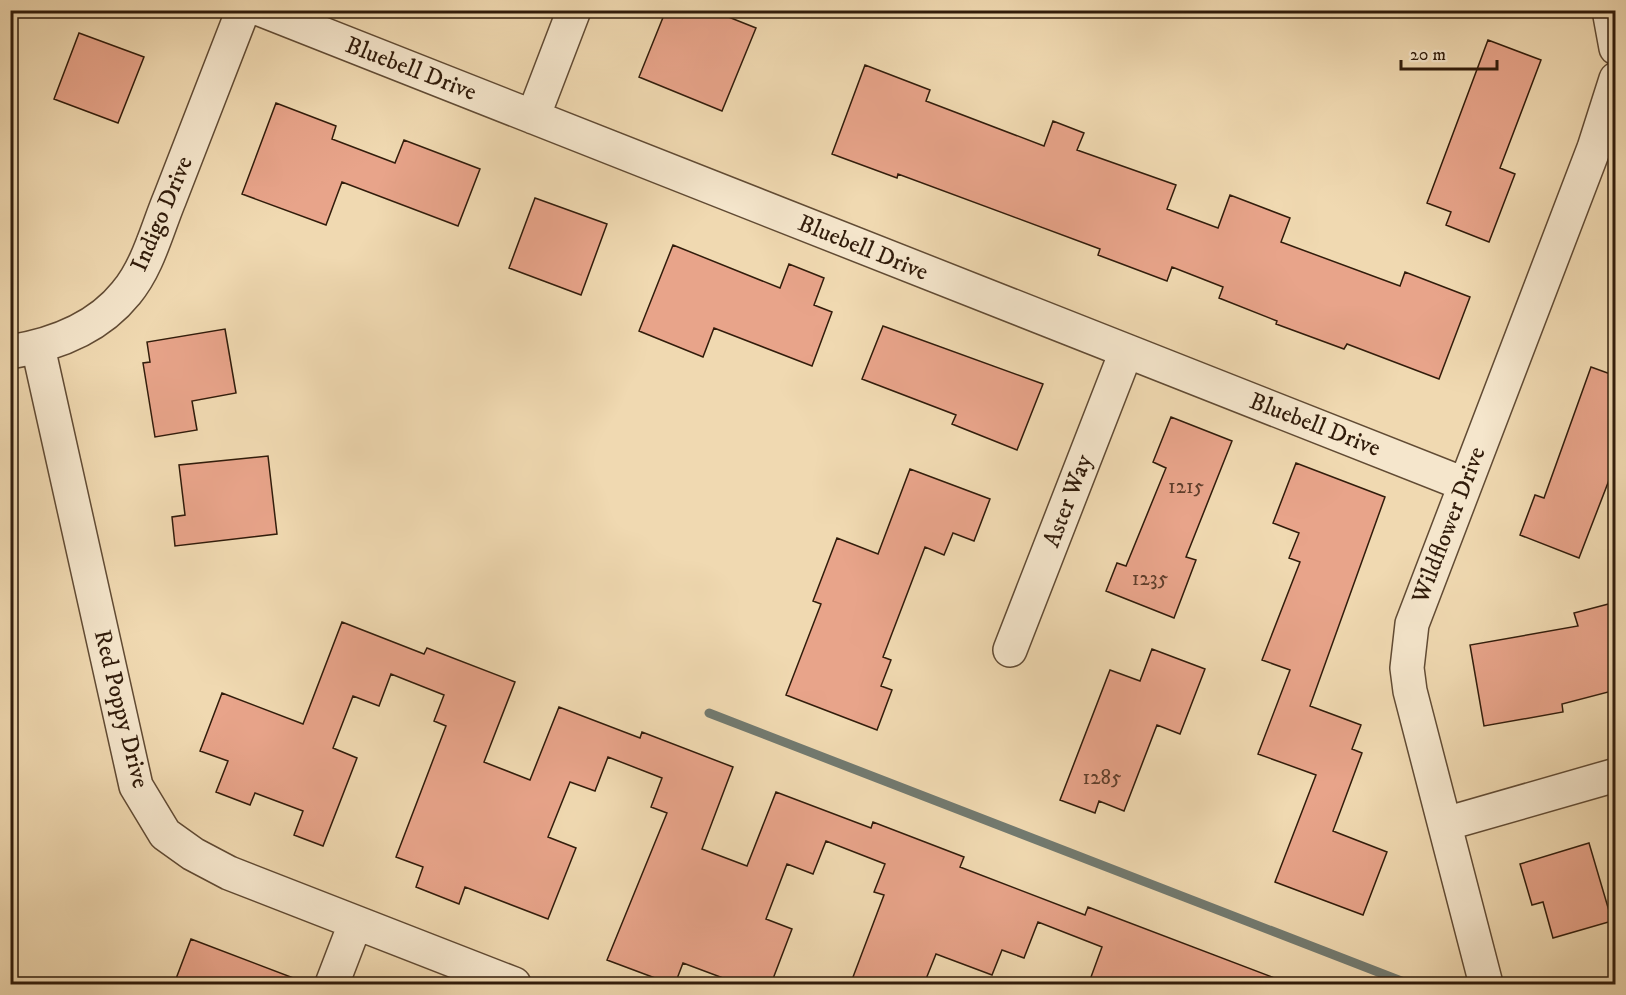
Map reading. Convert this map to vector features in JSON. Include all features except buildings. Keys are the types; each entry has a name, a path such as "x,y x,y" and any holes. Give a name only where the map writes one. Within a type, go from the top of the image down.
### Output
{"street":[{"name":"Indigo Drive","path":"24,350 97,320 114,306 132,283 148,252 243,10"},
{"name":"Bluebell Drive","path":"262,10 1464,484"},
{"path":"533,117 574,10"},
{"path":"1609,10 1616,48"},
{"name":"Wildflower Drive","path":"1486,984 1420,735 1407,668 1412,624 1464,484 1605,153 1616,80"},
{"name":"Red Poppy Drive","path":"24,350 133,774 140,794 165,834 193,854 229,873 514,984"},
{"name":"Aster Way","path":"1010,650 1126,352"},
{"path":"1445,824 1616,775"},
{"path":"332,984 355,924"}],"waterway":[{"path":"709,713 1409,984"}]}
